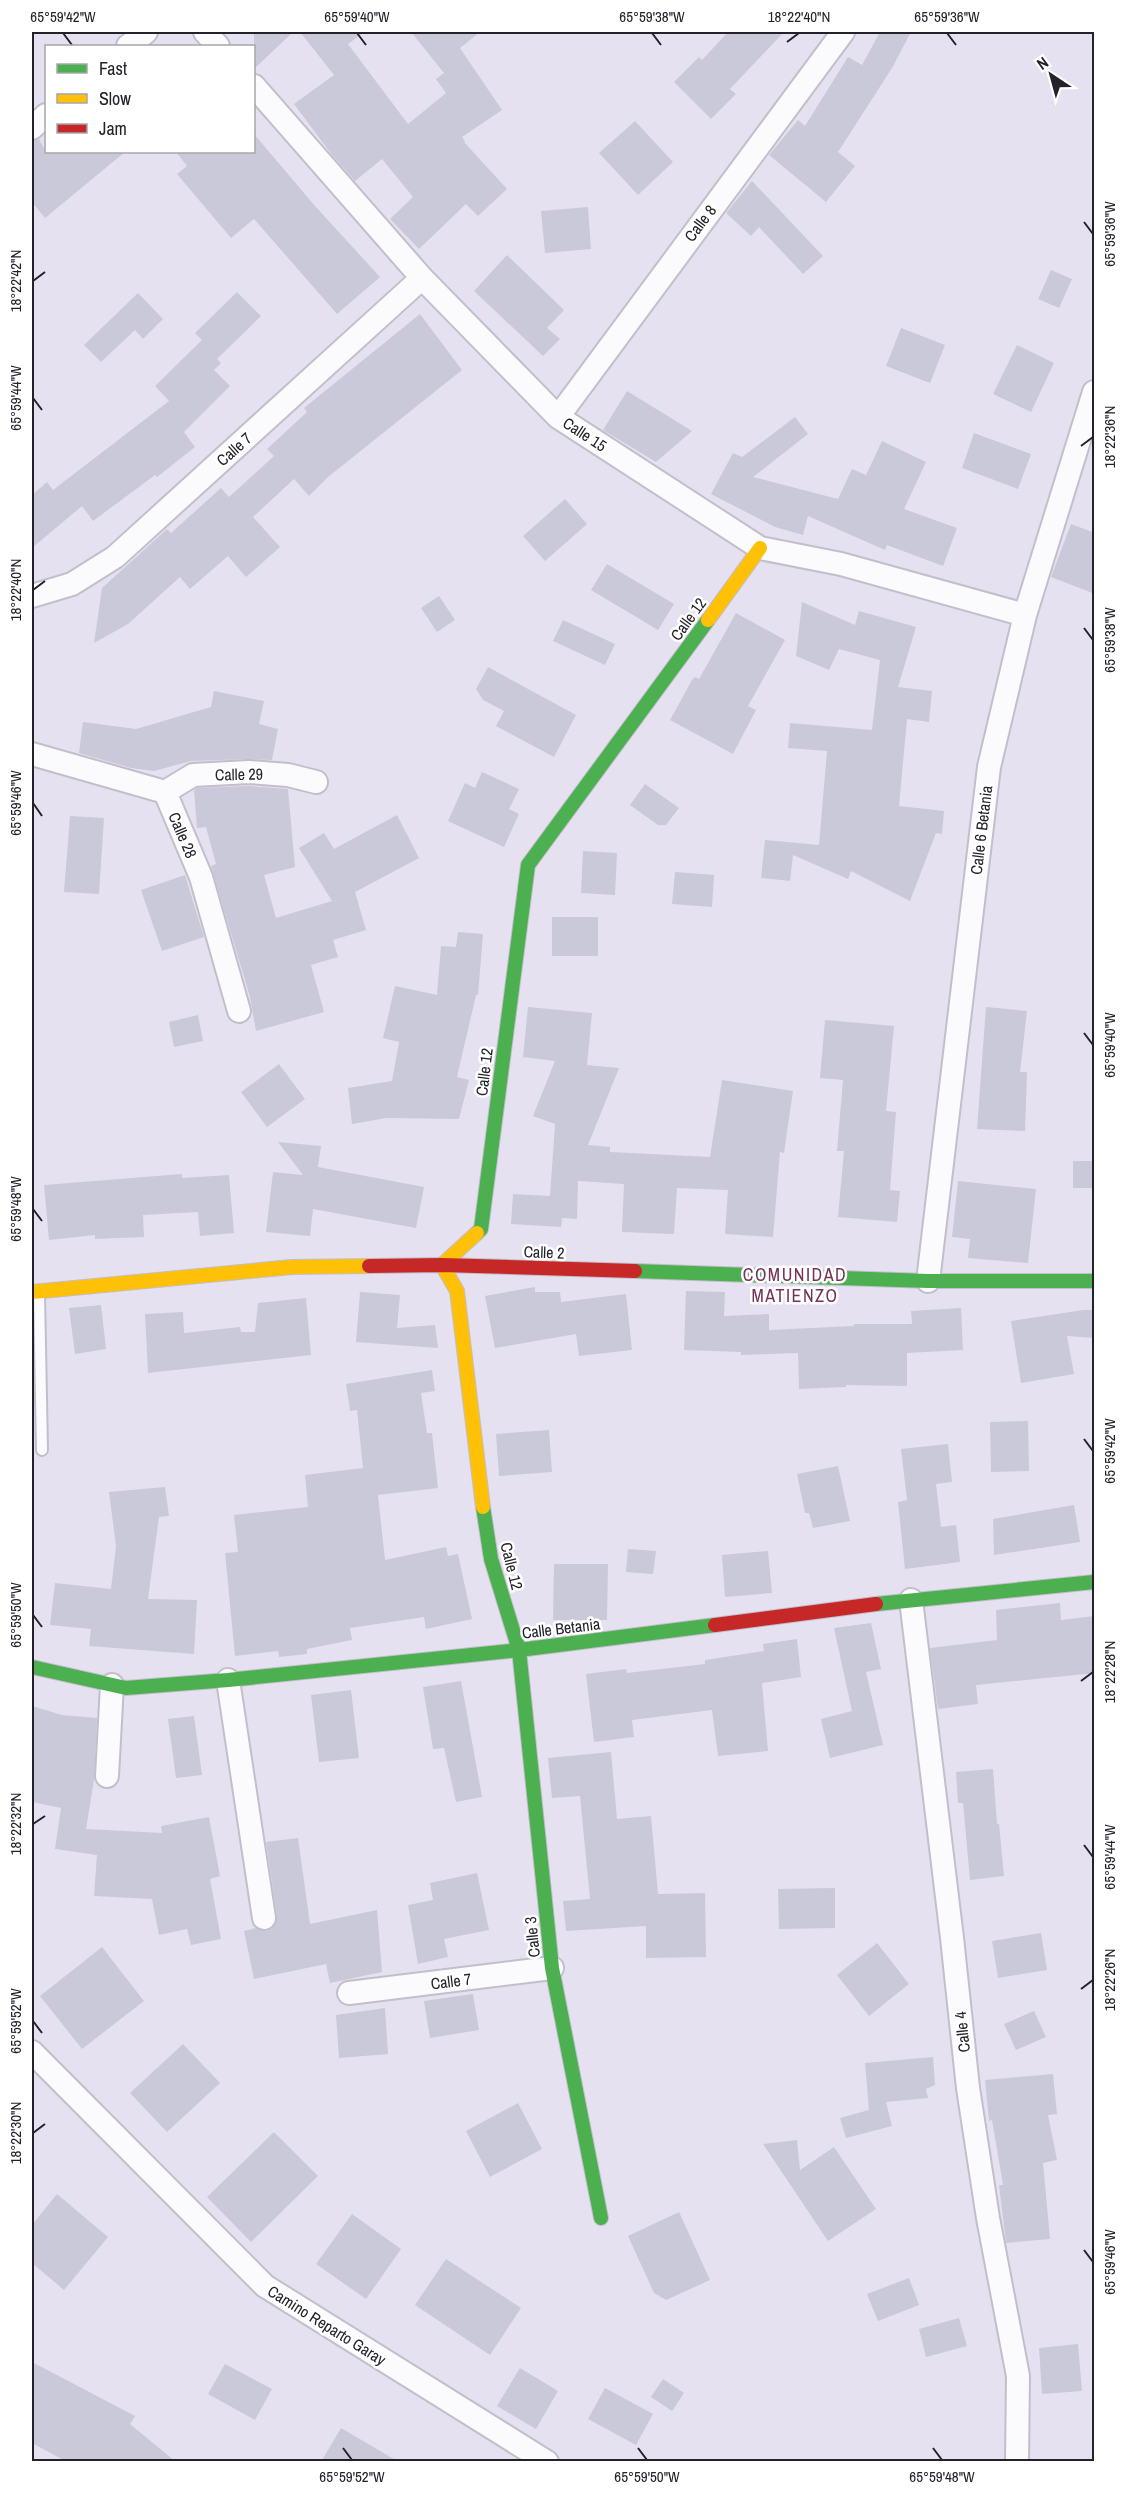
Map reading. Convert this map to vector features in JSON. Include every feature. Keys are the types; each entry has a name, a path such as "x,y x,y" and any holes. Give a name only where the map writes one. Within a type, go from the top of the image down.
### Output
{"street":[{"path":"129,45 146,32"},
{"path":"205,32 217,45"},
{"name":"Calle 8","path":"558,417 843,32"},
{"name":"Calle 15","path":"255,87 422,278 558,417 760,548 841,564 1025,615"},
{"path":"32,128 45,116"},
{"name":"Calle 7","path":"32,596 72,584 115,557 422,278"},
{"name":"Calle 6 Betania","path":"927,1281 989,767 1025,615 1095,392"},
{"name":"Calle 12","path":"519,1650 491,1559 478,1474 457,1291 442,1265 481,1229 528,865 760,548"},
{"name":"Calle 28","path":"32,754 165,792 201,877 239,1011"},
{"name":"Calle 29","path":"165,792 193,775 268,773 316,782"},
{"name":"Calle 2","path":"35,1291 292,1267 442,1265 927,1281 1095,1281"},
{"name":"Calle Betania","path":"32,1667 126,1688 228,1680 519,1650 911,1600 1095,1582"},
{"name":"Calle 4","path":"911,1600 968,2088 988,2218 1018,2376 1017,2462"},
{"name":"Calle 3","path":"519,1650 552,1968 601,2218"},
{"path":"228,1680 264,1918"},
{"path":"107,1776 112,1685"},
{"name":"Calle 7","path":"349,1993 552,1968"},
{"name":"Camino Reparto Garay","path":"32,2052 265,2286 547,2462"}],"lane":[{"path":"35,1291 42,1450"}],"building":[{"path":"254,32 293,32 255,68"},
{"path":"300,32 364,32 348,44 408,124 446,93 436,79 444,73 411,32 480,32 460,48 502,110 462,137 507,189 478,216 466,204 419,249 390,219 413,197 382,159 355,181 332,155 294,104 334,75"},
{"path":"728,32 784,32 730,89 736,94 711,119 674,82 699,57 702,60"},
{"path":"880,32 911,32 892,68 838,152 855,166 826,202 769,155 798,120 805,126 848,57 862,65"},
{"path":"635,121 673,162 638,195 599,153"},
{"path":"255,135 315,206 380,277 337,314 254,219 231,238 177,174 187,166 177,153 255,153"},
{"path":"39,139 45,153 124,153 45,218 32,202 32,141"},
{"path":"752,181 823,256 803,274 759,227 751,236 726,213"},
{"path":"588,207 591,249 545,253 541,211"},
{"path":"507,255 564,310 547,328 560,339 543,356 474,291"},
{"path":"1051,270 1072,279 1059,308 1038,299"},
{"path":"237,292 261,316 217,359 221,363 214,370 230,386 184,432 195,447 157,477 155,475 93,521 82,506 32,548 32,495 47,482 53,490 169,401 155,386 202,340 195,333"},
{"path":"138,293 163,319 143,339 135,330 101,362 84,345"},
{"path":"420,314 462,370 328,477 309,496 294,479 253,517 280,547 246,577 228,556 190,589 180,577 128,624 94,643 102,588 167,529 171,533 221,488 229,497 274,456 267,449 307,412 304,408"},
{"path":"901,328 945,345 930,383 886,366"},
{"path":"1017,345 1054,363 1031,412 993,394"},
{"path":"627,391 692,431 656,462 603,430"},
{"path":"795,417 808,434 753,477 838,499 852,469 866,475 882,441 926,462 904,509 957,528 943,566 887,545 885,550 808,516 803,535 775,527 711,494 733,453 742,457"},
{"path":"974,433 1031,454 1018,489 962,468"},
{"path":"565,499 587,524 545,561 523,536"},
{"path":"1071,524 1095,533 1095,594 1051,577"},
{"path":"607,564 674,604 658,630 591,590"},
{"path":"439,596 455,620 437,632 421,608"},
{"path":"802,602 855,625 859,611 916,627 898,687 932,691 929,722 907,719 899,806 944,811 942,834 936,833 910,901 851,871 848,879 793,855 790,881 761,878 765,840 819,845 827,751 788,748 790,723 872,730 880,660 839,649 829,670 796,656"},
{"path":"736,613 785,640 748,706 756,710 733,754 670,720 692,680 695,677 699,679"},
{"path":"563,620 615,644 605,665 553,641"},
{"path":"488,667 576,715 554,757 496,726 504,711 483,700 476,689"},
{"path":"214,691 264,701 259,724 278,729 272,760 191,761 154,771 131,768 79,753 83,722 136,729 211,707"},
{"path":"482,772 519,789 509,809 519,814 504,847 448,821 465,783 475,788"},
{"path":"645,784 679,808 666,825 658,825 630,805"},
{"path":"249,786 288,789 295,867 264,875 276,918 332,901 299,848 324,833 334,849 397,815 419,858 355,892 366,930 333,940 338,957 311,965 324,1012 256,1031 250,997 211,866 216,864 206,827 197,828 194,790"},
{"path":"70,816 104,818 99,894 64,892"},
{"path":"583,851 617,853 615,895 581,893"},
{"path":"675,872 714,875 712,907 672,904"},
{"path":"185,875 204,937 162,951 141,890"},
{"path":"552,917 598,917 598,956 552,956"},
{"path":"458,932 483,934 478,995 476,995 457,1077 469,1080 459,1119 387,1118 352,1124 348,1088 392,1081 399,1042 383,1038 395,986 437,995 441,946 456,947"},
{"path":"528,1007 592,1013 587,1065 619,1068 588,1145 610,1147 610,1152 710,1157 722,1080 793,1091 784,1153 780,1152 773,1237 725,1234 728,1190 677,1188 674,1234 622,1232 624,1184 578,1181 577,1219 562,1218 561,1227 511,1224 513,1194 550,1196 555,1124 533,1116 555,1061 523,1057"},
{"path":"986,1007 1027,1011 1020,1072 1027,1072 1025,1131 977,1129"},
{"path":"198,1015 203,1041 174,1047 169,1022"},
{"path":"825,1020 894,1026 886,1111 896,1112 890,1190 900,1191 897,1222 838,1217 844,1151 837,1151 843,1080 820,1078"},
{"path":"279,1064 305,1099 267,1127 241,1092"},
{"path":"278,1142 321,1146 318,1167 424,1187 416,1228 313,1209 310,1236 266,1232 273,1172 303,1175"},
{"path":"1073,1161 1095,1161 1095,1188 1073,1188"},
{"path":"182,1174 182,1178 229,1175 234,1233 200,1236 198,1212 143,1215 144,1237 95,1239 95,1235 49,1240 44,1185"},
{"path":"958,1181 1036,1189 1028,1263 968,1258 970,1239 952,1237"},
{"path":"535,1287 535,1292 560,1292 561,1302 626,1294 632,1350 579,1356 576,1334 495,1348 485,1296"},
{"path":"686,1291 725,1292 724,1316 769,1314 769,1330 854,1326 854,1324 912,1324 911,1311 961,1308 963,1350 907,1353 907,1386 846,1385 846,1387 799,1389 798,1353 741,1355 741,1352 684,1350"},
{"path":"360,1292 400,1295 397,1328 435,1325 438,1348 356,1342"},
{"path":"306,1298 311,1355 148,1373 145,1314 183,1312 184,1333 240,1327 241,1332 255,1332 258,1303"},
{"path":"101,1305 106,1349 75,1354 69,1308"},
{"path":"1095,1310 1095,1338 1067,1336 1074,1374 1021,1383 1011,1321"},
{"path":"432,1370 435,1391 421,1393 427,1433 432,1433 438,1488 378,1495 385,1560 446,1547 448,1556 458,1554 472,1619 426,1629 424,1617 350,1628 352,1640 307,1649 307,1654 279,1657 278,1651 235,1656 225,1553 238,1552 234,1515 308,1507 305,1475 363,1468 357,1410 350,1411 346,1384"},
{"path":"1028,1421 1029,1471 991,1472 990,1422"},
{"path":"549,1430 552,1472 499,1476 496,1434"},
{"path":"948,1444 952,1482 936,1484 941,1527 956,1525 960,1562 905,1569 898,1502 907,1500 901,1449"},
{"path":"838,1466 850,1521 813,1528 809,1513 805,1513 797,1474"},
{"path":"165,1487 169,1516 159,1517 148,1599 197,1600 194,1654 89,1646 91,1629 50,1625 55,1583 111,1589 116,1546 109,1492"},
{"path":"1074,1505 1080,1542 994,1555 993,1519"},
{"path":"628,1549 656,1551 653,1574 626,1572"},
{"path":"768,1551 772,1593 725,1597 722,1555"},
{"path":"554,1564 608,1564 607,1620 553,1620"},
{"path":"1060,1603 1061,1620 1095,1616 1095,1673 976,1685 978,1704 938,1709 930,1648 997,1640 996,1610"},
{"path":"871,1623 881,1669 866,1672 883,1745 830,1758 821,1719 852,1711 834,1628"},
{"path":"797,1639 801,1677 762,1683 768,1751 718,1756 712,1710 632,1720 634,1737 594,1742 586,1674 626,1669 627,1673 705,1664 705,1660 764,1651 763,1644"},
{"path":"461,1681 482,1797 456,1802 444,1748 433,1749 423,1687"},
{"path":"351,1690 359,1758 319,1762 311,1695"},
{"path":"32,1706 62,1715 97,1718 94,1780 86,1829 162,1833 161,1826 209,1817 220,1876 210,1879 221,1939 191,1945 187,1929 159,1935 152,1899 94,1896 97,1855 55,1849 61,1808 32,1802"},
{"path":"194,1716 202,1775 176,1778 168,1719"},
{"path":"611,1752 617,1819 651,1816 658,1894 705,1893 706,1957 646,1958 646,1926 566,1931 563,1901 590,1899 580,1796 552,1798 548,1758"},
{"path":"993,1769 1004,1876 970,1880 963,1803 958,1803 956,1772"},
{"path":"298,1838 310,1924 377,1910 382,1972 330,1983 326,1964 254,1979 244,1931 256,1928 267,1931 273,1928 277,1917 266,1842"},
{"path":"477,1873 489,1930 444,1939 448,1957 418,1964 408,1905 433,1900 430,1883"},
{"path":"835,1888 835,1928 779,1929 778,1889"},
{"path":"1041,1933 1047,1970 998,1978 992,1941"},
{"path":"877,1943 909,1984 869,2016 837,1975"},
{"path":"102,1947 144,2001 82,2049 40,1996"},
{"path":"473,1994 479,2030 430,2038 424,2001"},
{"path":"385,2008 388,2054 339,2058 336,2015"},
{"path":"1034,2011 1046,2037 1016,2050 1004,2024"},
{"path":"183,2044 220,2083 167,2132 130,2093"},
{"path":"933,2057 935,2085 926,2089 928,2098 886,2102 892,2126 846,2138 840,2118 869,2110 865,2063"},
{"path":"1053,2074 1057,2114 1048,2115 1057,2160 1043,2163 1050,2239 1006,2243 999,2185 1003,2185 992,2120 989,2121 985,2080"},
{"path":"518,2103 542,2149 490,2177 466,2131"},
{"path":"274,2132 318,2176 251,2242 207,2197"},
{"path":"797,2140 800,2170 834,2147 876,2209 828,2241 763,2144"},
{"path":"57,2194 108,2237 64,2290 32,2263 32,2225"},
{"path":"679,2212 710,2280 666,2300 654,2293 628,2236"},
{"path":"352,2214 401,2249 366,2299 316,2264"},
{"path":"446,2259 521,2308 490,2355 415,2305"},
{"path":"909,2278 919,2305 878,2321 867,2294"},
{"path":"959,2318 967,2346 926,2357 919,2329"},
{"path":"1078,2344 1082,2391 1042,2394 1039,2348"},
{"path":"32,2362 135,2416 130,2424 176,2462 67,2462 32,2443"},
{"path":"225,2364 272,2389 255,2420 208,2394"},
{"path":"520,2368 558,2391 536,2429 497,2406"},
{"path":"663,2379 684,2393 672,2411 651,2397"},
{"path":"605,2388 653,2414 636,2445 588,2419"},
{"path":"341,2428 399,2462 321,2462"}],"traffic: fast":[{"path":"477,1233 481,1229 528,865 708,620"},
{"path":"635,1271 928,1281 1094,1281"},
{"path":"483,1507 491,1559 519,1650 552,1968 601,2218"},
{"path":"876,1604 1094,1582"},
{"path":"32,1667 126,1688 228,1680 519,1650 715,1625"}],"traffic: slow":[{"path":"708,620 760,548"},
{"path":"477,1233 442,1265 457,1291 483,1507"},
{"path":"32,1292 292,1267 369,1266"}],"traffic: jam":[{"path":"369,1266 442,1265 635,1271"},
{"path":"715,1625 876,1604"}],"district":[{"name":"COMUNIDAD MATIENZO","path":"795,1284"}]}
